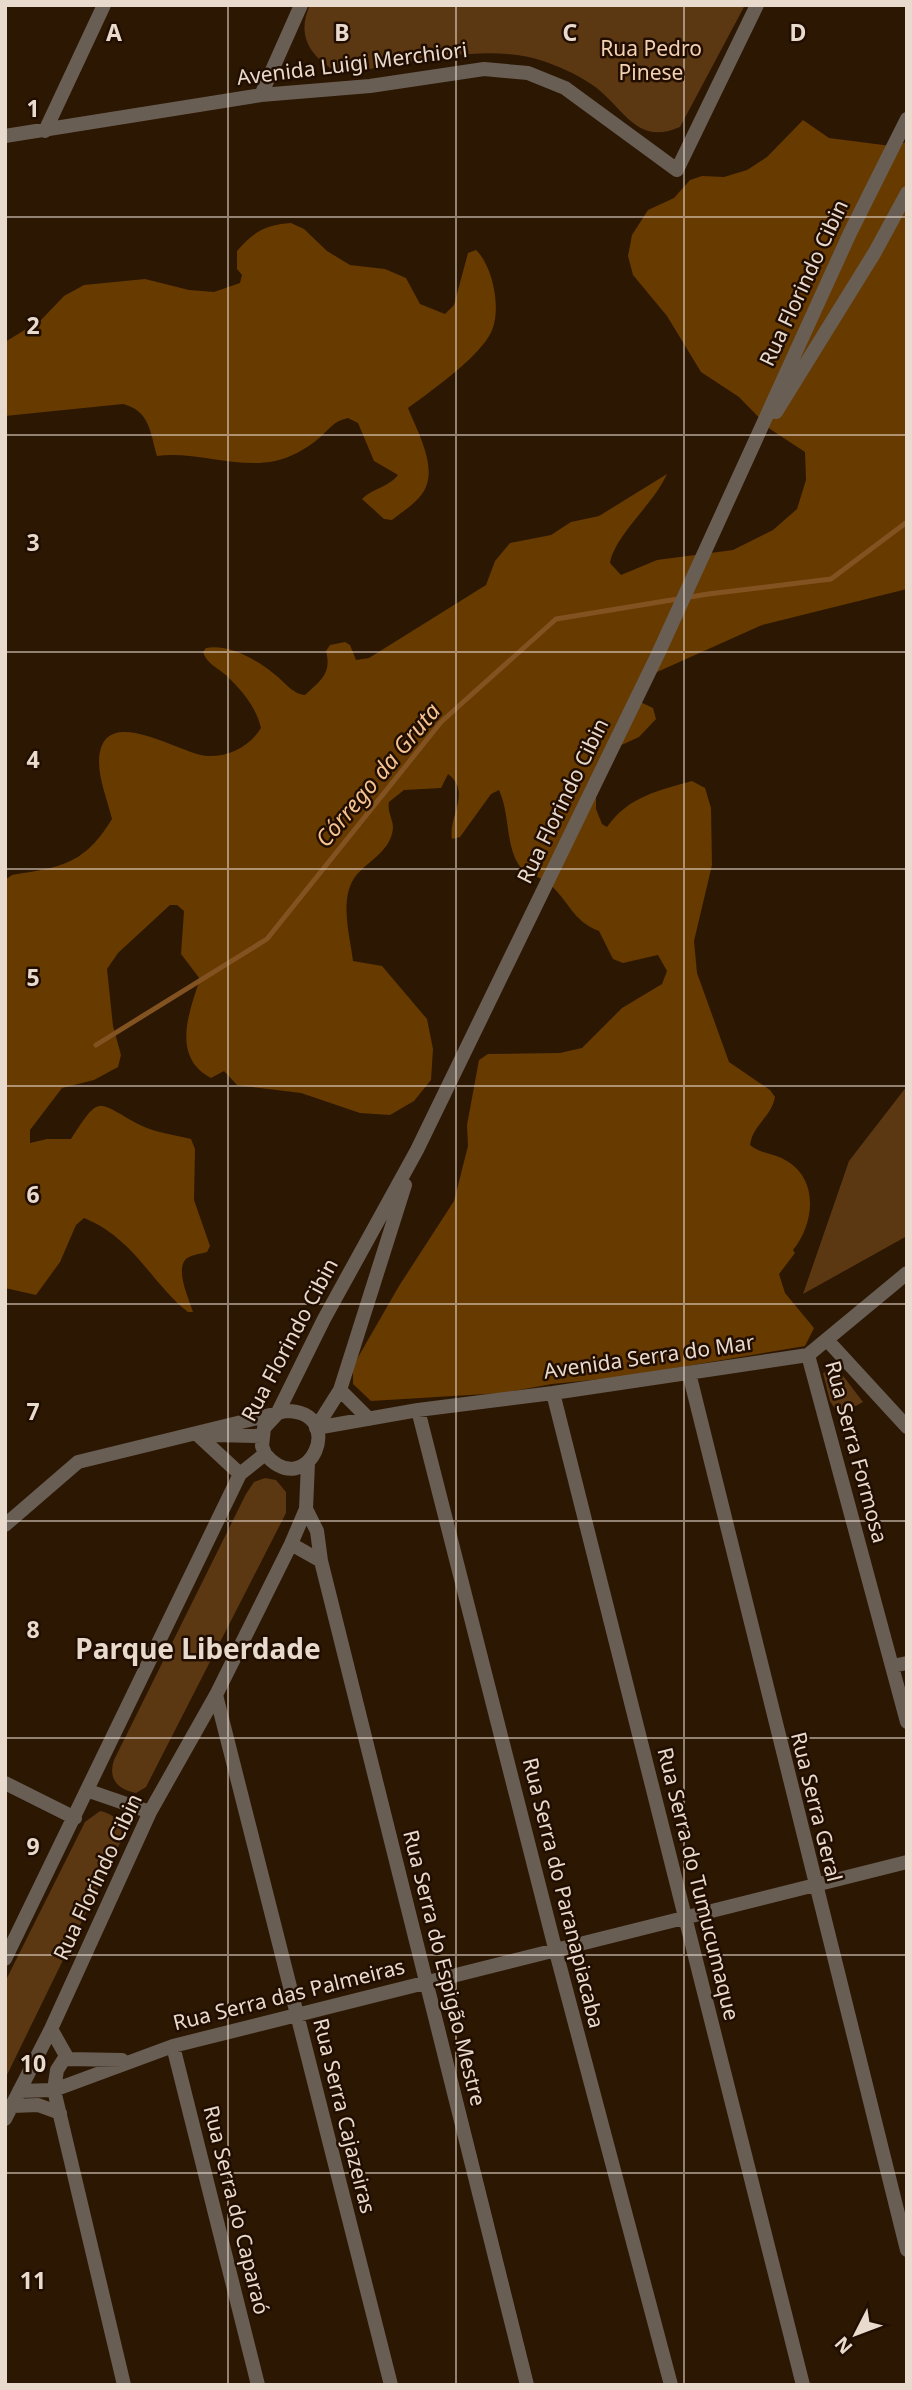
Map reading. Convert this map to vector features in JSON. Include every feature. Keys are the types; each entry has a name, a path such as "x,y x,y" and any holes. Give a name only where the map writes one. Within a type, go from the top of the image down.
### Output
{"street":[{"path":"45,131 104,5"},
{"path":"261,95 301,5"},
{"name":"Avenida Luigi Merchiori","path":"5,136 261,95 370,86 484,69 528,73 565,88 677,170 757,5"},
{"name":"Rua Florindo Cibin","path":"5,1959 89,1791 240,1474 265,1454 261,1437 264,1428 277,1414 324,1319 416,1150 658,654 850,233 907,119"},
{"name":"Rua Florindo Cibin","path":"742,467 875,252 907,193"},
{"name":"Rua Florindo Cibin","path":"316,1428 340,1390 416,1150"},
{"name":"Avenida Serra do Mar","path":"316,1428 418,1410 553,1394 808,1354 828,1341 907,1273"},
{"path":"828,1341 907,1427"},
{"name":"Rua Serra Formosa","path":"808,1354 900,1665 907,1722"},
{"name":"Rua Serra Geral","path":"688,1373 813,1883 907,2250"},
{"path":"340,1390 369,1419"},
{"name":"Rua Serra do Tumucumaque","path":"553,1394 803,2385"},
{"name":"Rua Serra do Paranapiacaba","path":"418,1410 556,1952 671,2385"},
{"path":"5,1525 78,1462 295,1411 311,1420 316,1428 318,1447 308,1463 290,1469 272,1462 265,1454"},
{"path":"198,1434 261,1437"},
{"path":"198,1434 240,1474"},
{"name":"Rua Florindo Cibin","path":"9,2113 51,2029 150,1812 216,1695 291,1544 306,1508 308,1463"},
{"name":"Rua Serra do Espigão Mestre","path":"306,1508 317,1531 321,1561 527,2385"},
{"path":"291,1544 321,1561"},
{"name":"Rua Serra Cajazeiras","path":"216,1695 391,2385"},
{"path":"193,1737 212,1731 228,1741"},
{"path":"5,1783 75,1818"},
{"path":"89,1791 150,1812"},
{"name":"Rua Serra das Palmeiras","path":"19,2091 54,2090 173,2046 556,1952 813,1883 907,1861"},
{"path":"51,2029 66,2056 57,2070 54,2090 124,2385"},
{"name":"Rua Serra do Caparaó","path":"173,2046 258,2385"},
{"name":"Rua Serra das Palmeiras","path":"66,2056 68,2059 131,2060"},
{"path":"9,2113 38,2105 60,2113"}],"green space":[{"name":"Rua Pedro Pinese","path":"310,5 745,5 680,127 665,132 652,132 631,121 602,93 574,74 520,55 469,54 341,74 314,54 309,46 304,27"},
{"path":"907,1086 907,1236 803,1294 849,1161"},
{"path":"837,1368 863,1402 839,1415 830,1401 823,1373"},
{"path":"265,1478 276,1480 286,1492 286,1513 146,1787 136,1793 124,1789 113,1778 114,1760 246,1494 254,1482"},
{"path":"100,1811 117,1820 122,1839 5,2079 5,1982 85,1822"}],"shaded area":[{"path":"803,120 829,138 891,146 907,142 907,589 762,625 637,681 636,700 653,708 656,719 639,737 617,747 596,779 596,809 602,824 607,827 625,808 645,796 692,781 705,788 711,808 712,865 694,941 697,973 729,1062 770,1090 775,1097 750,1145 785,1160 796,1168 808,1189 810,1202 806,1227 793,1250 795,1253 779,1274 785,1293 814,1328 805,1346 622,1377 552,1384 502,1393 371,1401 353,1384 353,1366 399,1286 454,1201 468,1146 467,1125 479,1060 488,1054 560,1053 582,1048 622,1008 662,984 667,971 658,955 623,963 613,959 599,931 583,922 548,883 522,869 512,850 499,790 491,794 460,837 452,839 459,796 455,781 448,774 441,788 404,790 389,802 393,828 391,837 382,851 353,880 347,899 353,961 382,966 427,1019 433,1049 431,1080 414,1101 390,1115 360,1113 301,1093 237,1085 224,1071 211,1078 199,1069 191,1058 186,1033 191,1005 200,979 181,954 184,911 177,905 170,905 118,953 107,969 113,1026 121,1055 118,1067 94,1080 62,1088 30,1130 30,1143 47,1139 71,1139 88,1114 100,1106 114,1110 150,1129 191,1139 195,1149 194,1200 210,1246 207,1252 189,1257 183,1265 184,1286 193,1312 188,1312 175,1300 116,1237 84,1218 76,1225 60,1262 36,1295 5,1288 5,880 12,875 70,861 81,855 102,834 112,819 99,762 103,744 113,734 127,732 144,735 207,756 231,752 251,740 261,728 259,720 233,682 207,660 203,652 206,648 233,650 250,658 296,692 305,695 326,671 326,651 330,645 345,642 350,645 356,660 369,658 486,585 495,561 510,543 551,535 571,522 599,516 667,474 613,552 610,563 621,575 657,560 733,550 773,530 797,509 806,480 805,452 770,429 739,397 701,372 667,316 633,275 628,256 632,235 648,210 674,198 690,180 702,176 724,177 747,170 767,157"},
{"path":"291,223 304,229 327,251 350,265 385,269 406,278 420,304 445,314 454,305 468,253 476,250 492,279 496,304 489,336 463,365 408,408 425,451 429,474 419,498 392,520 384,519 362,499 398,475 374,461 358,423 348,418 335,424 313,443 292,455 275,461 246,463 186,456 157,456 144,417 132,407 123,404 5,416 5,342 41,320 64,296 84,285 145,279 189,290 214,292 240,283 242,275 237,269 237,251 249,238 267,227"}],"waterway":[{"name":"Córrego da Gruta","path":"96,1045 267,939 441,722 556,619 708,594 831,579 907,522"}],"district":[{"name":"Parque Liberdade","path":"198,1649"}]}
